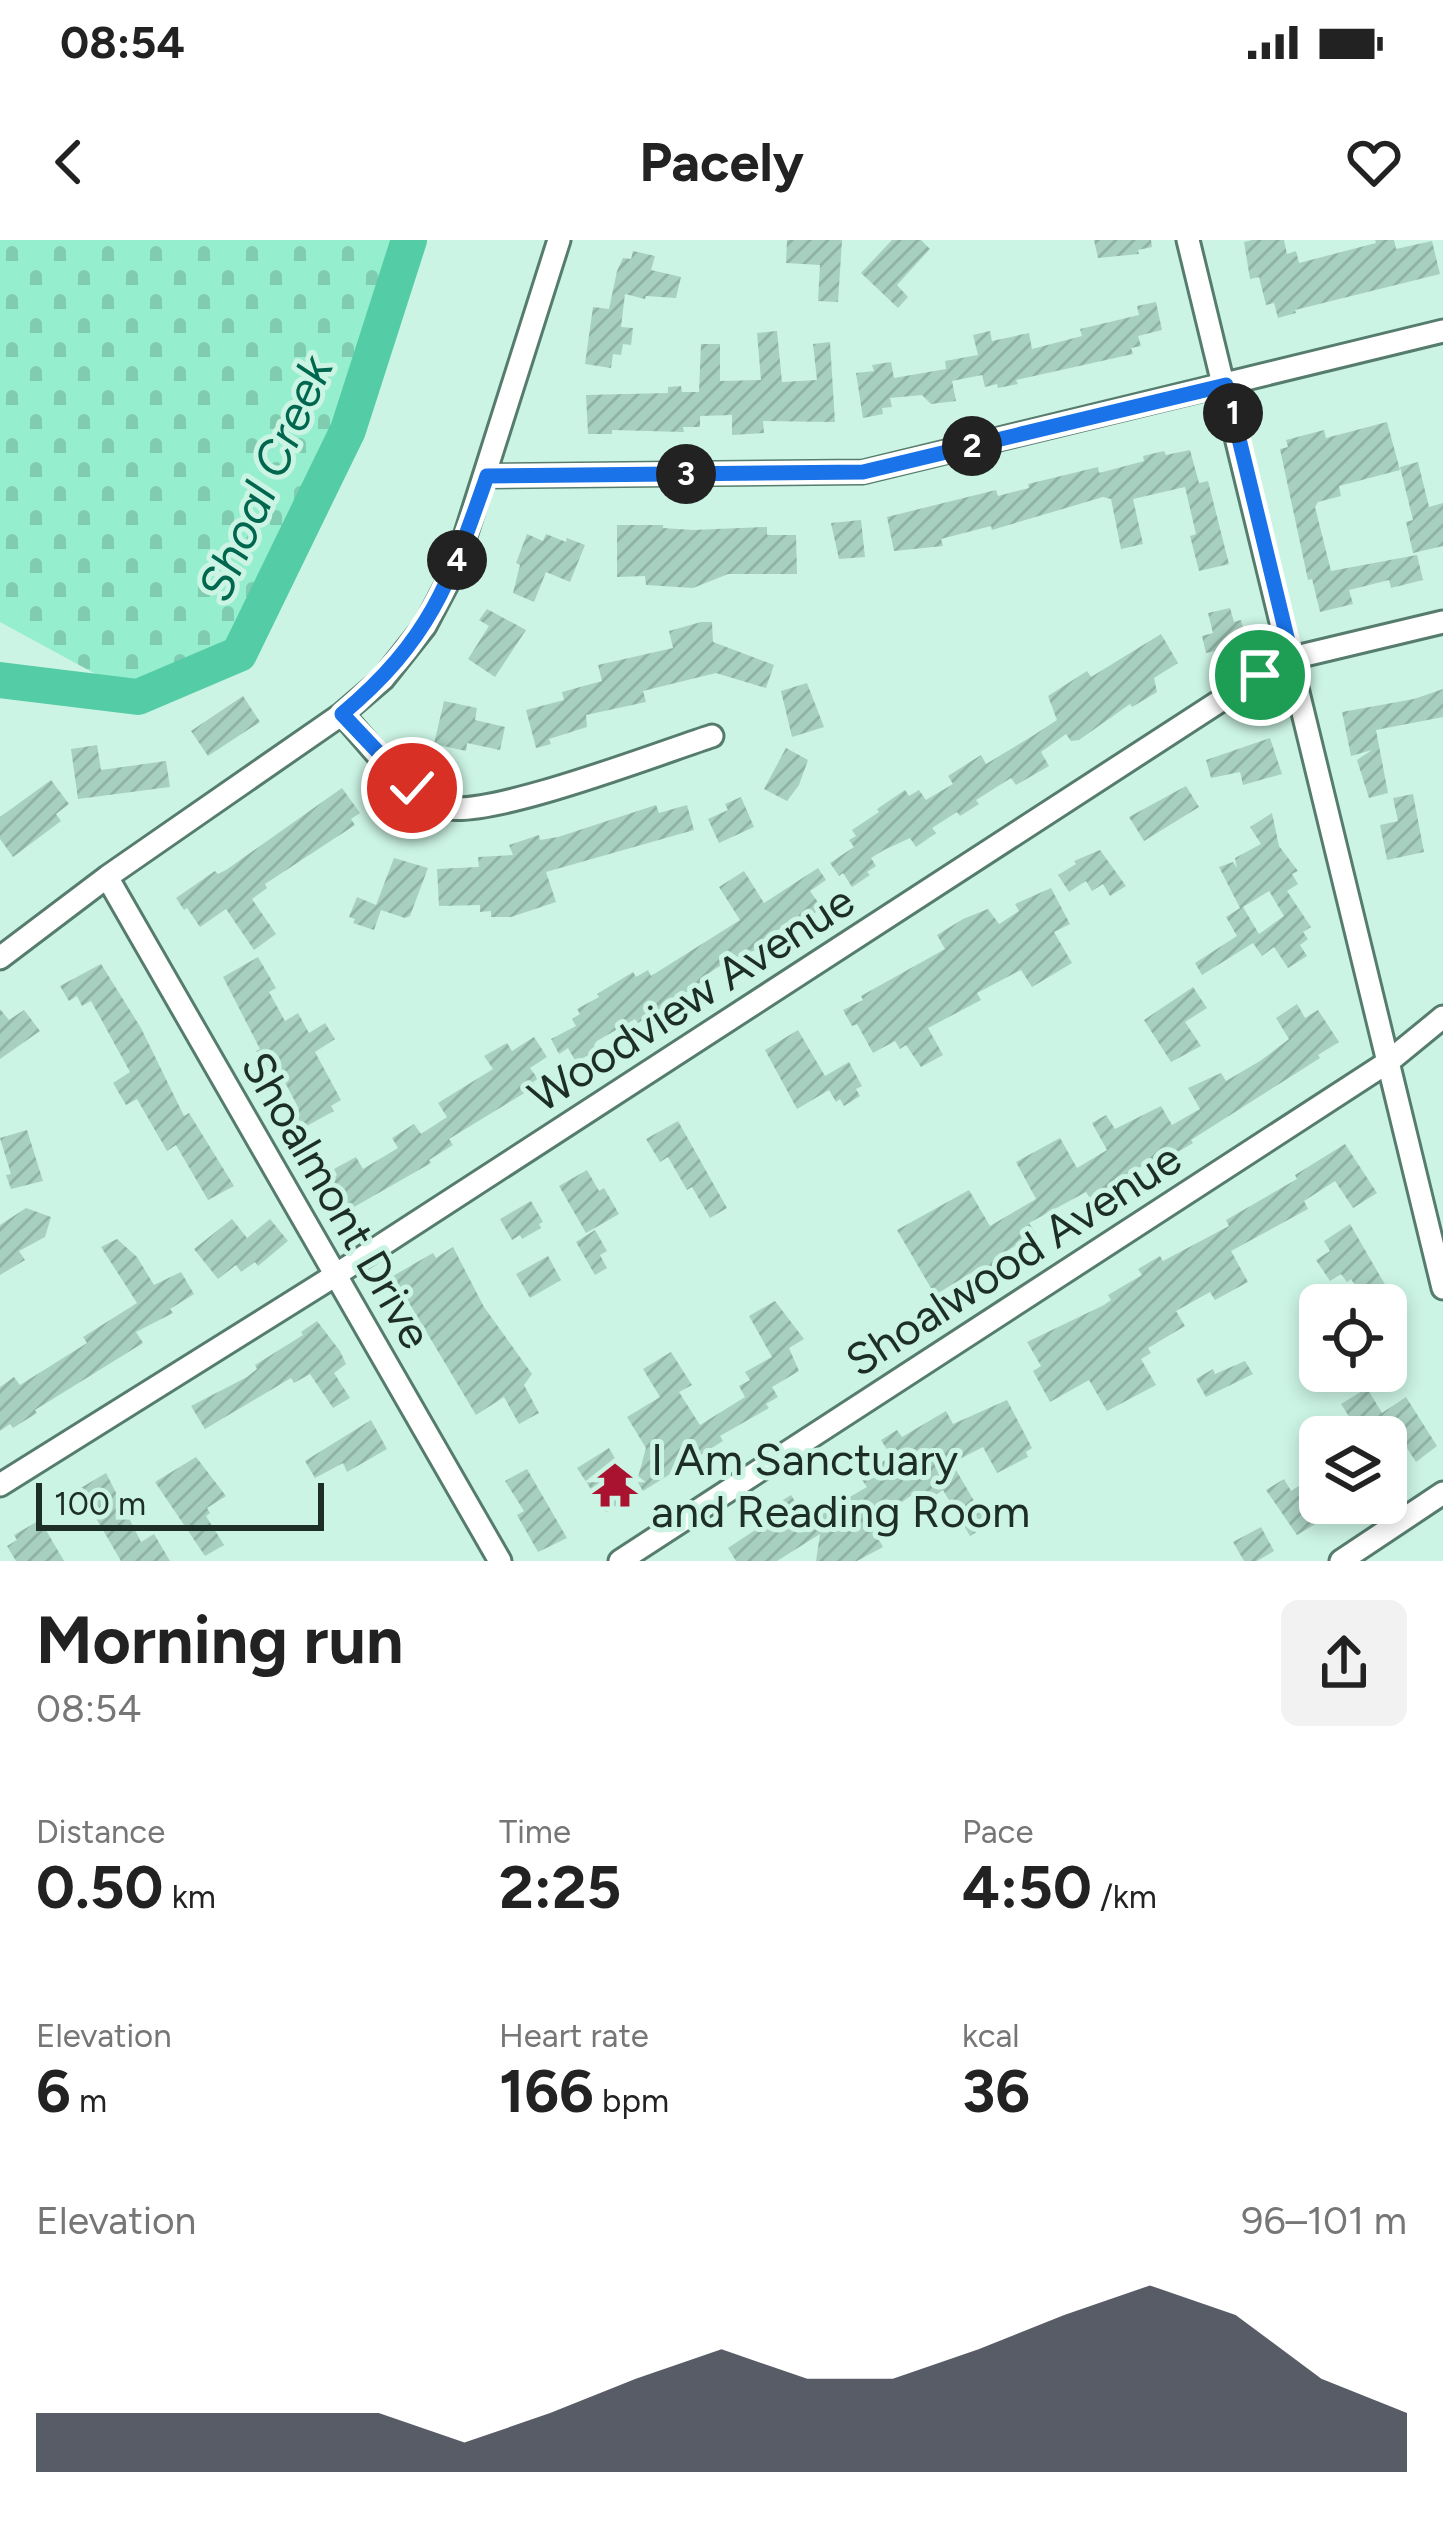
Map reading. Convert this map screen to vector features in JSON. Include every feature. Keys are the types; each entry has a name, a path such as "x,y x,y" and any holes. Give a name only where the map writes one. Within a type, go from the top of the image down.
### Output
{"street":[{"path":"0,958 383,680 425,626 454,571 559,240"},
{"path":"1188,240 1388,1062 1438,1245 1443,1288"},
{"path":"487,476 863,472 1443,332"},
{"name":"Woodview Avenue","path":"0,1485 334,1276 1260,675 1292,658 1443,622"},
{"path":"342,714 412,788 446,808 494,806 712,736"},
{"name":"Shoalmont Drive","path":"106,877 500,1561"},
{"name":"Shoalwood Avenue","path":"620,1561 1388,1062 1443,1017"},
{"path":"1341,1561 1443,1493"}],"green space":[{"path":"0,240 420,240 348,430 239,654 138,697 0,622"}],"building":[{"path":"787,240 842,240 838,302 818,301 820,265 786,263"},
{"path":"892,240 921,240 930,249 897,285 908,297 898,308 861,273"},
{"path":"1094,240 1151,240 1152,247 1138,250 1139,254 1098,258"},
{"path":"1284,240 1287,254 1296,251 1299,263 1375,240 1394,240 1396,249 1432,241 1440,274 1278,318 1274,303 1266,305 1259,277 1250,279 1244,242"},
{"path":"633,251 655,256 651,270 681,277 676,298 625,294 621,327 633,328 631,345 623,344 621,355 613,354 611,368 585,364 593,307 609,309 617,271"},
{"path":"1156,302 1162,330 1138,336 1141,346 1131,348 1133,354 998,388 997,384 985,387 982,375 952,381 956,401 931,404 922,395 890,398 892,407 882,408 883,414 863,418 856,373 874,371 872,365 891,362 894,378 946,369 945,361 978,355 973,335 990,331 992,341 1029,333 1032,349 1082,336 1080,329 1139,315 1137,306"},
{"path":"777,331 782,382 817,380 813,344 830,342 835,422 763,421 764,433 732,435 732,415 700,416 700,427 683,427 684,432 588,434 586,395 668,393 668,387 681,386 682,392 699,392 701,344 720,344 720,381 761,380 757,333"},
{"path":"1387,422 1400,470 1339,486 1341,496 1315,507 1331,571 1417,555 1423,580 1391,588 1389,580 1349,590 1353,604 1320,612 1312,579 1308,580 1280,449 1288,447 1286,440 1324,430 1326,438"},
{"path":"1190,450 1199,483 1191,485 1208,481 1229,564 1199,571 1185,487 1133,499 1143,544 1121,549 1111,499 1103,497 992,530 991,526 941,539 943,546 894,551 887,517 996,490 998,496 1098,467 1099,473 1164,451 1166,455"},
{"path":"1418,462 1429,507 1443,503 1443,546 1413,553 1406,522 1413,520 1400,467"},
{"path":"861,520 865,557 839,559 831,523"},
{"path":"617,525 693,530 767,527 767,535 796,535 797,574 728,574 693,588 646,585 645,576 617,577"},
{"path":"527,534 543,541 546,534 585,545 570,582 546,572 534,602 513,593 520,565 516,563"},
{"path":"1230,608 1234,622 1241,620 1247,645 1206,653 1202,636 1213,633 1208,613"},
{"path":"487,609 526,630 495,677 468,659 489,626 479,620"},
{"path":"712,622 713,642 774,665 766,688 716,673 643,691 646,702 586,715 587,727 536,748 526,710 564,700 562,692 602,681 598,665 673,648 669,631"},
{"path":"1161,634 1178,663 1154,678 1157,692 1130,704 1079,740 1071,741 1066,734 1041,752 1049,766 1016,785 1011,778 976,800 979,804 932,828 936,833 916,847 910,838 871,858 876,866 852,887 843,873 839,876 830,863 854,847 849,840 856,836 852,830 877,809 905,790 909,796 919,790 926,800 953,784 948,776 981,755 986,764 1034,735 1057,720 1048,696 1087,671 1091,677"},
{"path":"807,683 824,727 792,737 781,691"},
{"path":"1443,689 1443,717 1376,730 1388,793 1369,798 1357,760 1372,750 1351,756 1342,712"},
{"path":"243,696 260,722 208,756 191,731"},
{"path":"444,701 477,708 475,720 505,727 500,750 467,743 466,751 434,744"},
{"path":"1270,738 1282,774 1243,785 1240,772 1211,778 1206,760"},
{"path":"97,745 101,770 166,761 170,787 78,799 71,749"},
{"path":"786,748 808,760 787,801 764,789"},
{"path":"51,780 69,804 56,814 61,821 13,857 0,839 0,817"},
{"path":"1186,786 1199,807 1144,841 1129,817"},
{"path":"342,788 360,813 351,819 355,825 265,884 267,888 252,899 276,934 254,950 226,909 200,927 184,910 176,898 215,871 226,870"},
{"path":"1413,794 1424,852 1387,860 1380,825 1398,821 1393,798"},
{"path":"741,797 754,827 719,843 708,819 728,810 725,804"},
{"path":"656,805 659,813 687,805 694,830 546,872 556,902 511,917 491,917 491,911 480,912 480,905 439,906 437,869 479,867 478,857 513,855 509,845 539,835 540,840 558,837"},
{"path":"1272,813 1279,846 1298,871 1292,874 1298,884 1287,891 1311,927 1303,932 1308,939 1300,945 1307,956 1288,968 1274,947 1262,956 1253,943 1202,975 1195,963 1237,936 1226,917 1240,908 1219,867 1233,862 1237,868 1235,858 1261,844 1250,827","holes":["1269,891 1284,916 1259,934 1243,907"]},
{"path":"1100,850 1126,886 1110,896 1103,884 1092,891 1086,881 1069,892 1058,875 1074,861"},
{"path":"394,858 428,868 410,916 381,910 374,930 353,923 355,919 349,917 357,897 376,905"},
{"path":"818,868 826,880 810,891 822,908 761,941 764,946 720,966 638,1023 635,1019 597,1041 597,1050 576,1062 568,1048 559,1054 551,1039 576,1026 572,1019 580,1014 577,1009 597,994 633,972 636,977 648,970 651,976 740,920 719,887 744,871 764,903"},
{"path":"1051,888 1070,924 1054,932 1072,963 1032,987 1021,970 977,993 981,1000 928,1028 943,1055 921,1067 906,1045 900,1049 895,1041 873,1053 843,1010 945,949 937,935 963,919 988,909 999,924 1019,911 1015,904"},
{"path":"258,957 276,988 269,992 285,1021 298,1013 309,1033 325,1023 335,1039 315,1052 341,1100 331,1106 334,1111 303,1128 294,1112 299,1109 280,1073 275,1076 256,1051 260,1049 223,977"},
{"path":"101,964 141,1028 184,1116 189,1113 234,1186 208,1200 176,1145 167,1151 137,1099 126,1105 113,1083 130,1072 91,1001 82,1006 77,996 69,1001 60,986"},
{"path":"1193,987 1207,1008 1185,1022 1201,1046 1171,1062 1144,1020"},
{"path":"1297,1004 1305,1018 1318,1010 1339,1042 1191,1140 1193,1143 1169,1157 1166,1152 1098,1198 1091,1200 1086,1192 1029,1223 1036,1234 1005,1252 1008,1258 978,1275 976,1270 935,1295 897,1230 969,1190 990,1226 1036,1199 1016,1162 1060,1138 1077,1168 1107,1150 1092,1123 1106,1115 1115,1129 1161,1106 1172,1125 1200,1109 1188,1088 1221,1073 1226,1081 1289,1039 1276,1018"},
{"path":"0,1009 9,1020 24,1010 40,1031 0,1059"},
{"path":"798,1030 825,1076 849,1062 862,1086 856,1089 860,1096 844,1106 829,1090 797,1109 765,1050"},
{"path":"534,1037 547,1057 530,1068 538,1079 533,1082 536,1086 449,1139 453,1145 431,1163 354,1207 352,1203 346,1207 330,1179 337,1175 334,1169 356,1157 363,1169 398,1148 392,1138 414,1124 421,1134 447,1117 438,1103 493,1069 484,1056 507,1043 512,1051"},
{"path":"678,1121 727,1208 710,1218 668,1157 660,1162 646,1139"},
{"path":"27,1130 43,1181 11,1189 0,1138"},
{"path":"1345,1144 1377,1193 1353,1208 1335,1181 1304,1201 1308,1209 1231,1251 1248,1282 1215,1300 1210,1292 1176,1311 1185,1326 1148,1348 1151,1353 1141,1359 1156,1385 1107,1411 1089,1380 1050,1402 1033,1371 1041,1366 1027,1342 1104,1305 1111,1300 1108,1295 1142,1275 1138,1269 1229,1226 1226,1220 1297,1179 1295,1175"},
{"path":"587,1170 619,1214 586,1233 559,1186"},
{"path":"531,1201 543,1222 541,1228 512,1240 500,1219"},
{"path":"26,1208 51,1217 45,1237 19,1251 25,1260 0,1275 0,1225"},
{"path":"232,1219 247,1238 270,1219 288,1241 258,1266 255,1262 241,1272 236,1265 218,1279 194,1249"},
{"path":"1350,1224 1385,1284 1354,1284 1341,1274 1330,1281 1316,1260 1330,1251 1324,1241"},
{"path":"595,1230 607,1251 600,1255 607,1268 595,1275 576,1242"},
{"path":"117,1239 137,1257 154,1285 181,1272 194,1294 170,1309 173,1313 136,1332 143,1343 13,1428 10,1424 0,1431 0,1387 14,1377 20,1385 87,1343 83,1337 137,1303 101,1247"},
{"path":"453,1247 484,1307 532,1374 524,1385 539,1413 519,1424 504,1397 476,1415 393,1276"},
{"path":"548,1256 561,1280 530,1298 516,1274"},
{"path":"775,1301 804,1339 789,1348 799,1371 772,1387 778,1397 766,1404 769,1408 643,1491 637,1481 646,1448 627,1417 660,1397 643,1369 671,1352 692,1385 679,1392 700,1425 745,1397 739,1386 750,1380 745,1372 772,1357 749,1316"},
{"path":"317,1321 346,1364 334,1373 350,1398 333,1408 310,1374 294,1383 291,1378 205,1429 191,1406 247,1377 257,1369 255,1365"},
{"path":"1245,1361 1253,1374 1206,1397 1196,1379"},
{"path":"1369,1392 1382,1413 1406,1397 1437,1446 1416,1462 1407,1448 1407,1416 1349,1416 1341,1404"},
{"path":"1007,1400 1032,1448 1026,1452 1028,1457 997,1473 983,1447 952,1463 988,1525 970,1536 943,1490 920,1506 912,1495 897,1501 868,1520 883,1547 857,1561 816,1561 820,1534 777,1561 736,1561 728,1548 772,1519 767,1510 791,1495 807,1522 867,1487 860,1477 891,1456 881,1440 897,1430 902,1437 946,1411 953,1424"},
{"path":"371,1420 387,1449 347,1472 343,1463 315,1478 305,1461"},
{"path":"609,1448 635,1493 606,1512 577,1468"},
{"path":"196,1457 226,1496 207,1508 206,1516 224,1545 205,1556 155,1482"},
{"path":"527,1469 567,1538 538,1552 517,1515 524,1511 505,1481"},
{"path":"106,1473 141,1542 154,1534 170,1561 121,1561 79,1489"},
{"path":"1284,1479 1291,1491 1299,1486 1299,1524 1316,1524 1297,1535 1266,1490"},
{"path":"40,1520 64,1561 16,1561 7,1546 17,1540 14,1535"},
{"path":"1261,1527 1274,1551 1257,1561 1244,1561 1233,1542"}],"waterway":[{"name":"Shoal Creek","path":"0,680 138,697 239,654 348,430 409,240"}],"place":[{"name":"I Am Sanctuary and Reading Room","path":"615,1485"}],"route":[{"path":"412,788 342,714 383,680 425,626 454,571 487,476 863,472 1226,385 1292,658 1260,675"}]}
